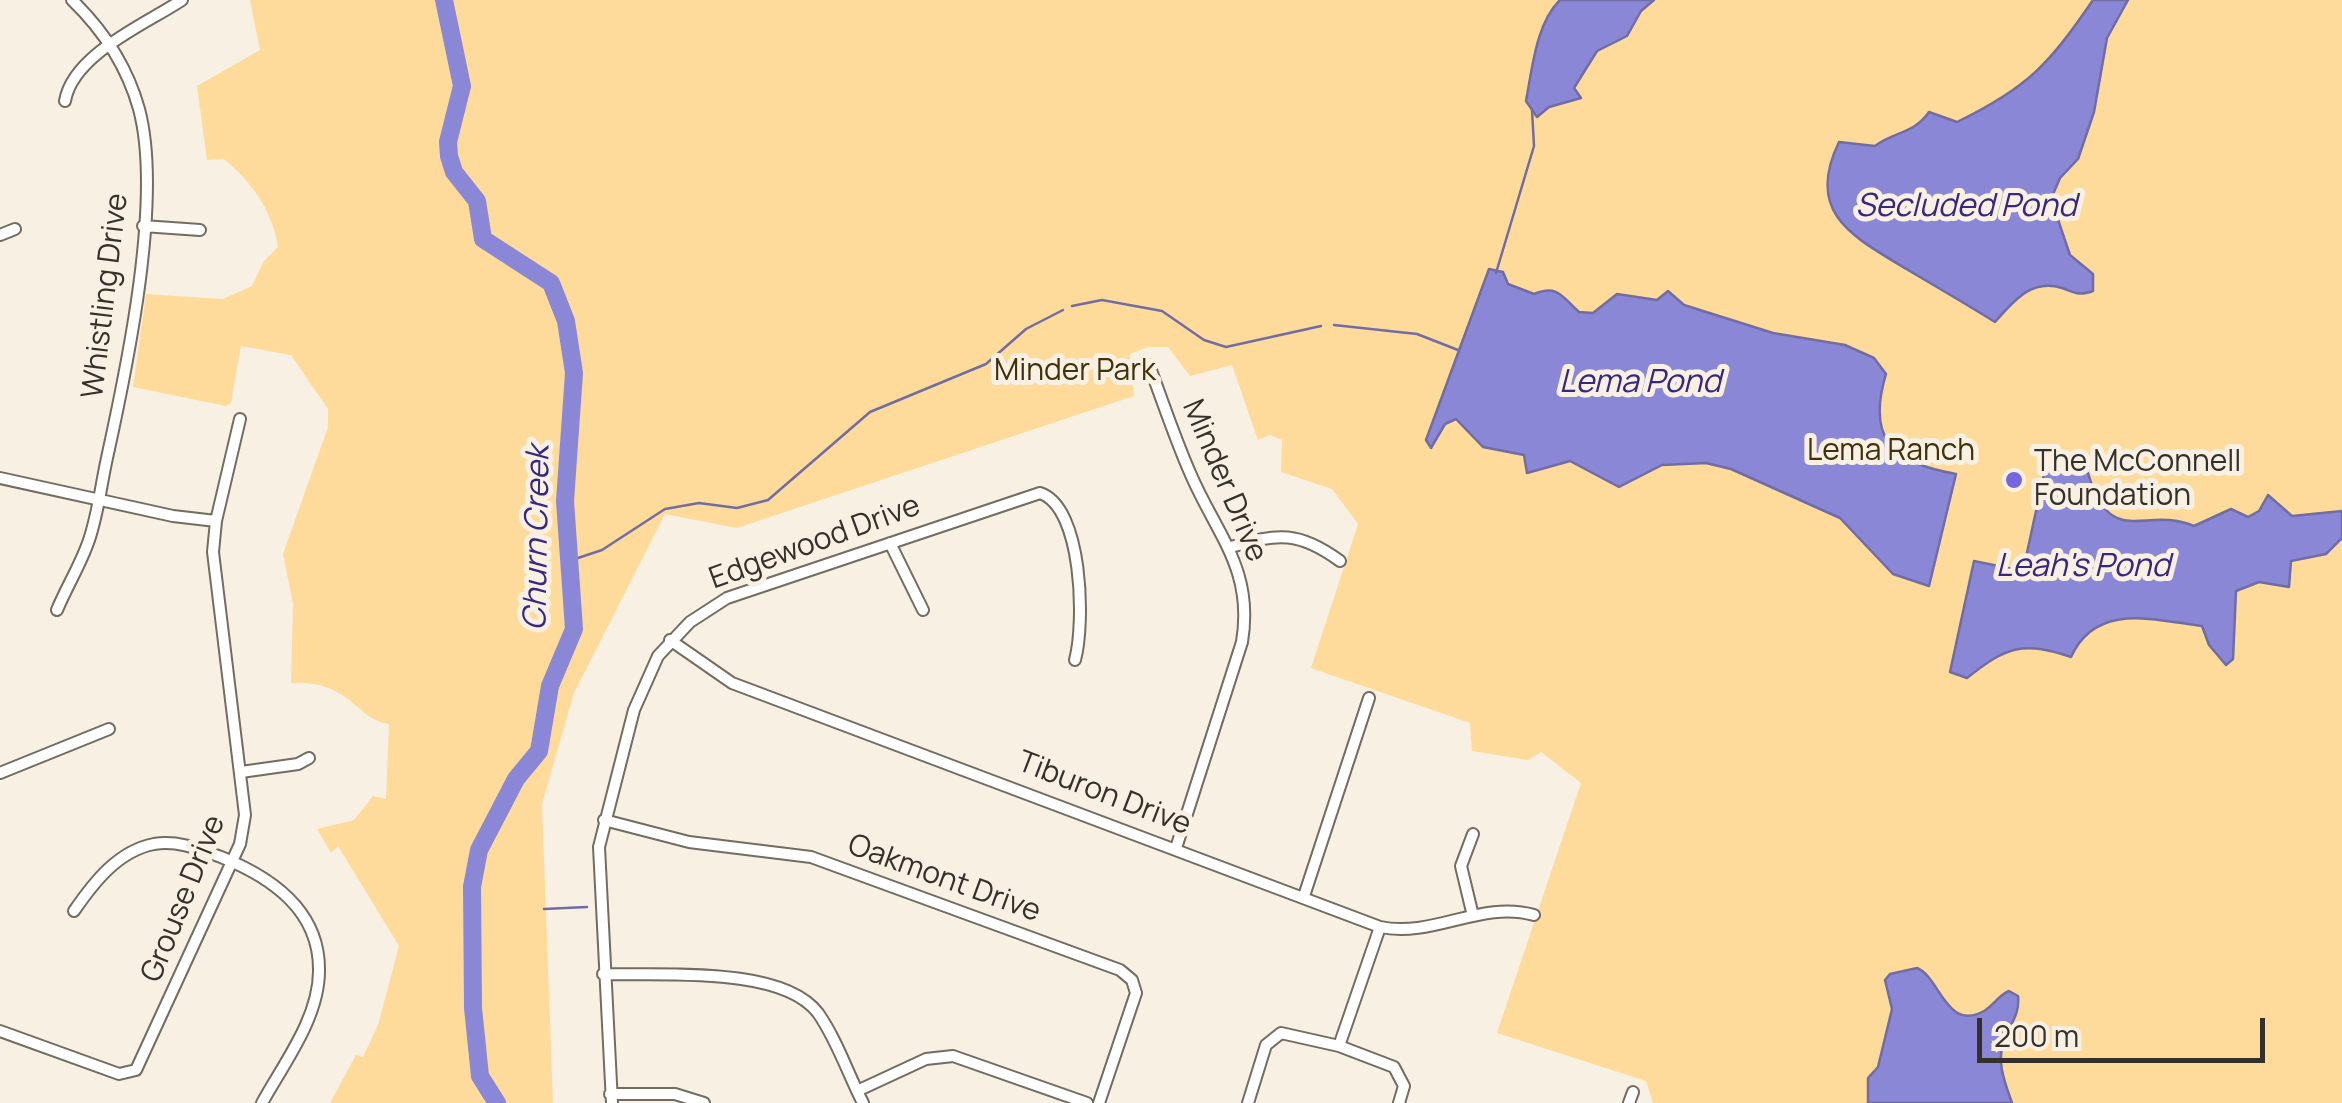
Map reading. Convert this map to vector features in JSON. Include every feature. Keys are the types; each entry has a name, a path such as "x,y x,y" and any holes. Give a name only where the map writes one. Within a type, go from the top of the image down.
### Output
{"street":[{"name":"Whistling Drive","path":"58,610 88,544 130,343 146,168 142,120 112,46 72,0"},
{"path":"65,102 76,76 112,46 182,0"},
{"path":"143,226 200,230"},
{"path":"0,235 15,229"},
{"name":"Minder Drive","path":"1149,365 1190,473 1231,547 1243,592 1244,628 1176,848"},
{"name":"Grouse Drive","path":"0,1031 120,1074 136,1070 232,861 245,823 216,589 216,521 240,419"},
{"path":"0,478 216,521"},
{"name":"Edgewood Drive","path":"611,1099 599,855 604,820 639,694 670,640 708,608 728,598 1026,495 1049,496 1061,511 1080,583 1081,624 1075,660"},
{"path":"1231,547 1260,539 1300,538 1340,561"},
{"path":"890,543 923,610"},
{"name":"Tiburon Drive","path":"670,640 732,683 1380,927 1418,930 1500,910 1534,915"},
{"path":"1304,896 1369,698"},
{"path":"0,773 110,729"},
{"path":"240,772 298,764 308,758"},
{"name":"Oakmont Drive","path":"604,820 689,842 810,857 1120,970 1132,980 1136,994 1099,1103"},
{"path":"1473,834 1461,866 1473,916"},
{"path":"74,911 105,872 144,847 175,843 232,861 263,876 291,898 307,922 318,958 314,1002 262,1103"},
{"path":"1340,1046 1380,927"},
{"path":"603,974 736,980 786,989 820,1016 864,1103"},
{"path":"1248,1103 1266,1045 1276,1035 1340,1046 1397,1070 1404,1086 1399,1103"},
{"path":"857,1091 926,1059 953,1056 1087,1103"},
{"path":"611,1099 674,1094 704,1103"}],"green space":[{"path":"250,0 2342,0 2342,1103 1653,1103 1646,1081 1497,1033 1581,783 1541,752 1528,760 1472,751 1470,723 1311,668 1358,524 1332,489 1281,472 1282,440 1270,435 1258,440 1232,365 1190,376 1168,347 1147,347 1130,354 1134,396 737,528 665,514 574,693 542,804 553,1103 330,1103 356,1055 363,1057 378,1025 399,946 338,846 331,853 317,829 354,820 373,796 386,799 389,724 377,721 327,687 291,683 293,604 283,554 328,427 328,409 291,355 241,346 231,403 226,406 133,387 146,294 223,299 252,286 264,261 278,247 266,210 244,178 224,159 207,160 197,86 260,50"}],"water":[{"path":"1560,0 1654,0 1641,11 1627,36 1597,51 1574,88 1581,98 1549,107 1537,117 1526,101 1533,61 1545,21"},
{"name":"Secluded Pond","path":"2093,0 2128,0 2107,38 2094,112 2078,159 2060,178 2051,199 2070,255 2093,274 2093,291 2077,293 2041,286 2016,300 1995,322 1853,234 1831,205 1827,188 1830,167 1839,142 1875,146 1917,125 1929,112 1957,122 2002,97 2036,72"},
{"name":"Lema Pond","path":"1489,269 1503,272 1508,284 1534,294 1554,291 1579,312 1593,313 1617,294 1657,300 1668,291 1684,305 1773,333 1845,345 1874,358 1886,374 1880,416 1890,445 1916,463 1956,474 1929,586 1893,574 1840,518 1731,469 1706,463 1662,465 1619,487 1570,461 1527,473 1524,455 1483,447 1456,419 1445,424 1431,448 1426,440"},
{"name":"Leah's Pond","path":"2046,465 2088,473 2097,497 2118,519 2176,521 2194,526 2231,509 2248,517 2259,511 2268,495 2292,516 2342,511 2342,538 2326,554 2291,561 2289,587 2259,582 2236,591 2233,659 2226,665 2209,645 2202,626 2128,619 2095,628 2071,657 2040,649 2016,649 1993,659 1967,678 1950,672 1974,561 2023,571"},
{"path":"1917,968 1952,1009 1961,1014 1971,1016 1984,1011 2009,991 2018,996 2001,1056 2012,1103 1868,1103 1868,1078 1878,1067 1892,1009 1885,980 1890,974"}],"waterway":[{"name":"Churn Creek","path":"444,0 462,86 448,142 454,172 477,201 483,239 551,283 566,321 574,373 565,501 574,629 550,686 539,751 516,779 479,850 472,887 473,1008 480,1076 497,1103"},
{"path":"1496,273 1534,146 1532,110"},
{"path":"1072,306 1102,300 1162,311 1204,340 1226,347 1321,326"},
{"path":"569,561 602,550 665,509 699,503 737,508 768,500 870,412 986,364 1026,329 1063,310"},
{"path":"1334,325 1417,334 1458,350"},
{"path":"544,909 587,907"}],"place":[{"name":"The McConnell Foundation","path":"2014,480"}],"park label":[{"name":"Minder Park","path":"1075,372"},
{"name":"Lema Ranch","path":"1891,452"}]}
